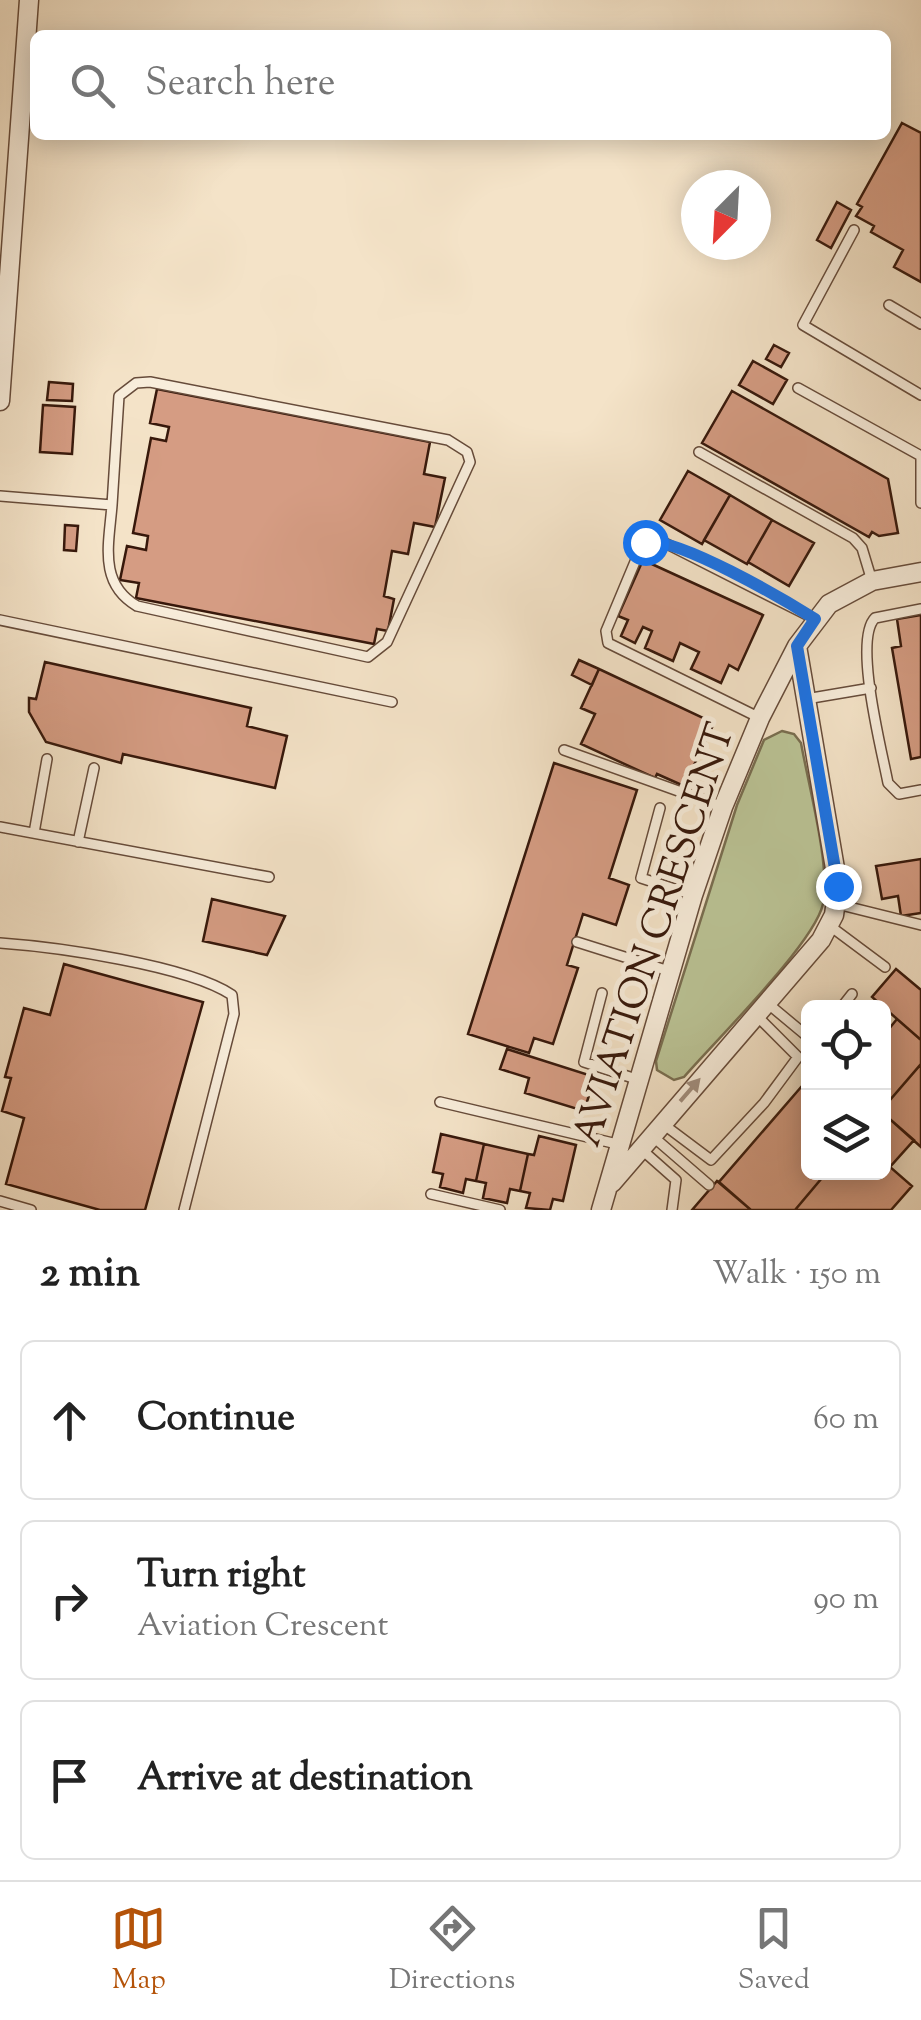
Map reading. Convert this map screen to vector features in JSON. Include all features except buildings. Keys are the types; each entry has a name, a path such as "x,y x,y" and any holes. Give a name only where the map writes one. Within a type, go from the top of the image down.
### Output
{"street":[{"path":"0,402 29,0"},
{"name":"AVIATION CRESCENT","path":"603,1201 636,1079 694,895 723,807 760,718 815,619 848,591 872,581 921,572"},
{"name":"AVIATION CRESCENT","path":"603,1201 650,1134 830,926 838,886 797,646"}],"lane":[{"path":"854,230 803,325 921,396"},
{"path":"889,305 921,324"},
{"path":"136,383 208,390 448,440 467,452 470,462 387,642 368,658 136,606 122,597 108,570 112,506 119,396 136,383"},
{"path":"798,388 921,457 921,503"},
{"path":"699,452 854,538 862,548 872,581"},
{"path":"0,496 112,506"},
{"path":"760,718 608,643 606,631 642,545 661,541 815,619"},
{"path":"921,610 870,622 870,688 888,783 898,794 921,790"},
{"path":"0,620 392,702"},
{"path":"806,699 870,688"},
{"path":"564,750 723,807"},
{"path":"34,833 47,759"},
{"path":"78,842 94,768"},
{"path":"660,808 641,878 694,895"},
{"path":"0,827 269,878"},
{"path":"837,904 921,925"},
{"path":"830,926 885,967"},
{"path":"577,942 669,972"},
{"path":"0,943 65,948 210,983 232,995 234,1014 184,1210"},
{"path":"602,993 584,1062 636,1079"},
{"path":"847,1000 852,994"},
{"path":"760,1008 801,1033"},
{"path":"650,1134 712,1160 764,1103 798,1057 760,1008"},
{"path":"440,1102 617,1144"},
{"path":"650,1134 708,1185"},
{"path":"650,1134 676,1180 672,1210"},
{"path":"431,1194 500,1210"},
{"path":"0,1201 31,1210"}],"green space":[{"path":"782,731 794,734 801,743 824,869 823,904 802,943 762,992 684,1077 674,1080 657,1070 656,1061 737,805 764,740"}],"route":[{"path":"645,542 661,541 815,619 797,646 838,886"}]}
